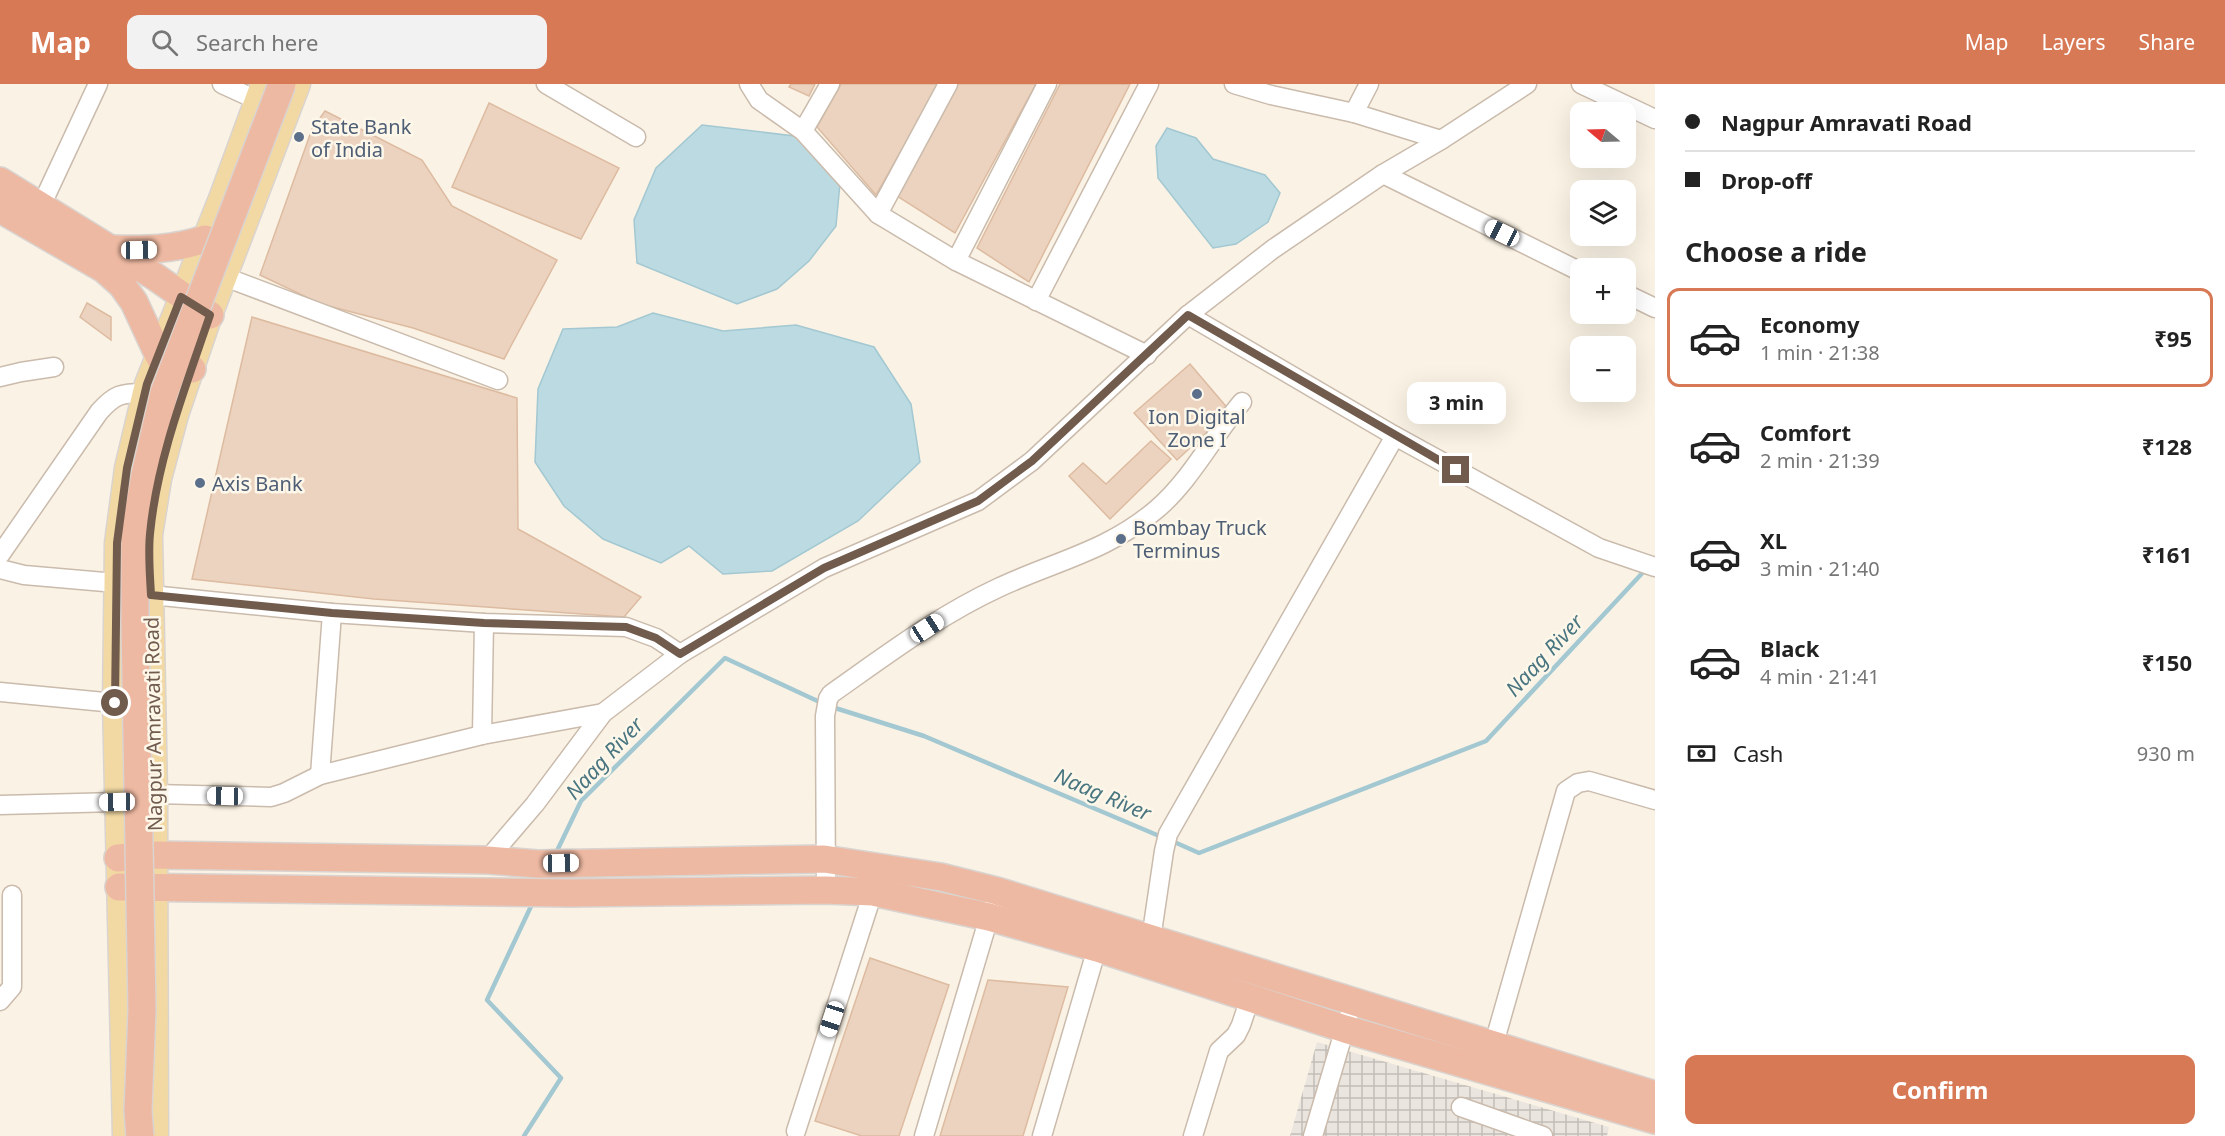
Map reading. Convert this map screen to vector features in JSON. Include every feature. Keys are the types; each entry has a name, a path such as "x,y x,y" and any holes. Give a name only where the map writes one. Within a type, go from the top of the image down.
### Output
{"highway":[{"path":"140,1136 138,1112 142,1010 135,532 145,475 164,393 282,84"},
{"path":"0,181 154,276 181,297 210,315"},
{"path":"0,209 104,269 122,285 134,302 159,356 192,369"},
{"path":"109,249 165,249 185,246 205,239"},
{"path":"118,858 154,855 550,863 824,859 941,877 997,891 1353,1002 1489,1058 1655,1120"},
{"path":"119,887 538,893 826,890 873,892 989,917 1097,948 1345,1029 1655,1095"}],"main road":[{"name":"Nagpur Amravati Road","path":"156,1136 155,794 150,535 159,479 176,415 210,315 298,84"},
{"name":"Nagpur Amravati Road","path":"126,1136 115,703 117,543 127,468 145,393 260,92"}],"street":[{"path":"41,206 98,84"},
{"path":"222,84 260,92"},
{"path":"546,84 636,137"},
{"path":"749,84 759,99 803,131 878,214 956,261 1147,355"},
{"path":"803,131 830,84"},
{"path":"878,214 948,84"},
{"path":"956,261 1047,84"},
{"path":"1036,301 1149,84"},
{"path":"1234,84 1274,90 1441,140"},
{"path":"1354,113 1369,84"},
{"path":"487,860 535,804 603,713 680,654 824,568 978,501 1032,461 1188,315 1273,249 1383,174 1441,140 1527,84"},
{"path":"1581,84 1655,119"},
{"path":"1383,174 1570,267"},
{"path":"225,277 498,380"},
{"path":"1636,299 1655,308"},
{"path":"1188,315 1395,436 1599,548 1655,567"},
{"path":"0,377 54,367"},
{"path":"0,555 110,399 124,393 145,393"},
{"path":"826,890 824,859 827,705 831,694 893,650 960,607 1001,586 1102,546 1139,523 1181,485 1224,423 1242,402"},
{"path":"1151,939 1166,843 1395,436"},
{"path":"0,569 24,575 116,583"},
{"path":"151,595 332,613 484,623 626,627 656,638 680,654"},
{"path":"320,775 332,613"},
{"path":"482,735 484,623"},
{"path":"0,692 115,703"},
{"path":"155,794 271,797 320,775 482,735 603,713"},
{"path":"1489,1058 1566,791 1578,783 1589,781 1655,800"},
{"path":"0,805 117,802"},
{"path":"924,1136 997,891"},
{"path":"796,1131 873,892"},
{"path":"0,1001 12,987 12,895"},
{"path":"1042,1136 1097,948"},
{"path":"1193,1136 1220,1051 1236,1035 1250,998"},
{"path":"1313,1136 1353,1002"},
{"path":"1461,1107 1543,1136"},
{"path":"1652,1136 1655,1126"}],"shaded area":[{"path":"1317,1042 1609,1127 1607,1136 1290,1136"}],"water":[{"path":"702,125 803,137 840,183 836,226 809,261 777,289 737,304 637,263 634,220 656,168"},
{"path":"1167,128 1196,138 1213,159 1265,175 1280,193 1268,222 1236,244 1213,248 1158,178 1156,146"},
{"path":"653,313 723,331 796,325 874,347 911,404 920,462 858,521 772,571 723,574 689,546 661,563 603,539 564,506 535,462 538,389 563,329 617,327"}],"building":[{"path":"791,84 815,84 809,96 789,87"},
{"path":"841,84 939,84 876,195 817,127"},
{"path":"957,84 1036,84 955,233 897,196"},
{"path":"1060,84 1130,84 1029,282 977,248"},
{"path":"489,103 619,168 581,239 452,187"},
{"path":"325,111 422,160 452,206 557,260 504,359 413,328 321,304 260,275 312,129"},
{"path":"87,303 111,317 111,340 80,317"},
{"path":"252,317 517,398 518,529 641,597 624,617 374,599 192,579"},
{"path":"1190,364 1230,411 1177,460 1134,413"},
{"path":"1151,441 1171,459 1110,519 1069,476 1083,463 1106,484"},
{"path":"870,958 949,985 899,1136 862,1136 815,1121"},
{"path":"988,980 1068,987 1023,1136 940,1136"}],"waterway":[{"name":"Naag River","path":"1172,841 1199,853 1486,741 1647,568"},
{"name":"Naag River","path":"555,855 581,801 725,658 824,704"},
{"name":"Naag River","path":"832,707 924,736 1164,838"},
{"name":"Naag River","path":"524,1136 561,1078 487,1000 533,902"}],"place":[{"name":"State Bank of India","path":"299,137"},
{"name":"Ion Digital Zone I","path":"1197,394"},
{"name":"Axis Bank","path":"200,483"},
{"name":"Bombay Truck Terminus","path":"1121,539"}],"route":[{"path":"115,703 117,543 127,468 147,384 181,297 210,315 176,415 159,479 150,535 151,595 332,613 484,623 626,627 656,638 680,654 824,568 978,501 1032,461 1188,315 1456,470"}]}
